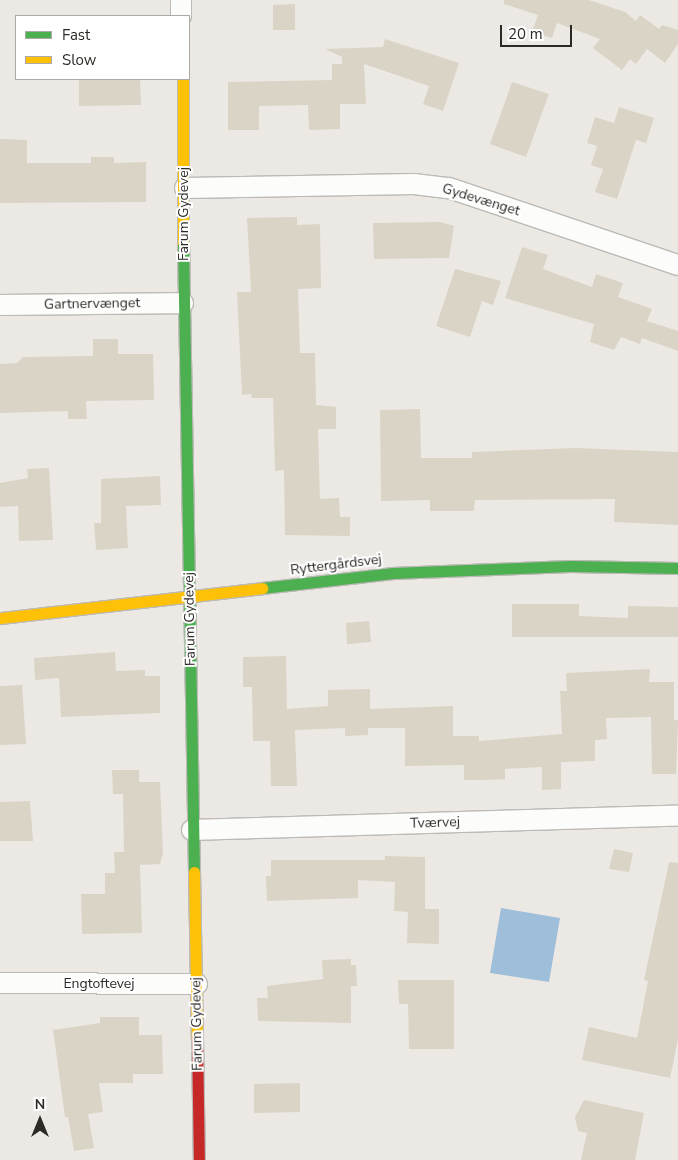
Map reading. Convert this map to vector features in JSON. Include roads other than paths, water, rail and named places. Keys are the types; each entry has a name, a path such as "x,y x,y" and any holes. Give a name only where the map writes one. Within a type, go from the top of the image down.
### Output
{"street":[{"path":"181,0 181,15"},
{"name":"Farum Gydevej","path":"183,80 185,188 183,303 190,597 192,830 197,984 199,1160"},
{"name":"Gydevænget","path":"185,188 414,184 450,188 678,265"},
{"name":"Gartnervænget","path":"0,305 183,303"},
{"name":"Ryttergårdsvej","path":"0,618 410,572 570,566 678,568"},
{"name":"Tværvej","path":"192,830 678,816"},
{"name":"Engtoftevej","path":"0,982 197,984"}],"water":[{"path":"501,908 560,918 549,982 490,973"}]}
